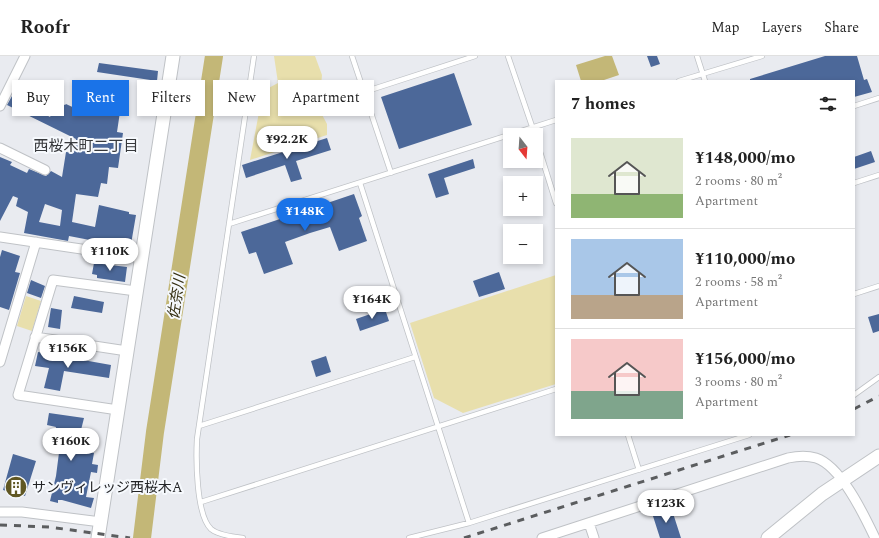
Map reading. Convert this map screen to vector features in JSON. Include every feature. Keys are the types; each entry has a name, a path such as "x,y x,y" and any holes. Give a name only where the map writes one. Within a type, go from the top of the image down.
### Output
{"street":[{"path":"0,106 26,56"},
{"path":"98,538 173,56"},
{"path":"0,148 45,170"},
{"path":"0,237 142,258"},
{"path":"0,362 1,352 36,242"},
{"path":"118,410 18,395 53,280 136,291"},
{"path":"36,337 127,351"},
{"path":"542,538 798,456 817,458 827,465 842,480 858,502 875,538"},
{"path":"768,538 842,480 879,456"},
{"path":"0,512 35,513 101,522"},
{"path":"589,523 594,538"}],"lane":[{"path":"243,538 212,530 206,522 201,502 196,469 199,426 254,56"},
{"path":"352,56 360,80"},
{"path":"374,89 475,56"},
{"path":"508,56 532,128 555,120"},
{"path":"697,56 705,80"},
{"path":"682,80 762,56"},
{"path":"855,106 879,98"},
{"path":"372,116 391,173"},
{"path":"229,224 503,137"},
{"path":"543,161 555,200"},
{"path":"855,183 879,174"},
{"path":"360,183 469,523"},
{"path":"855,294 879,286"},
{"path":"199,426 415,358"},
{"path":"855,394 879,377"},
{"path":"201,502 555,389"},
{"path":"628,436 639,470"},
{"path":"409,538 469,523 746,436"}],"shaded area":[{"path":"274,56 315,56 322,75 322,80 278,80 278,83"},
{"path":"605,56 612,56 619,75 604,80 581,80 576,65"},
{"path":"278,83 278,116 323,116 327,124 327,135 250,160 258,116 270,116 270,87"},
{"path":"555,275 555,384 463,413 434,398 410,323"},
{"path":"26,296 41,301 32,331 17,326"}],"building":[{"path":"647,56 657,56 660,64 651,67"},
{"path":"825,56 857,56 864,80 867,79 872,92 855,97 855,80 750,79"},
{"path":"99,63 158,71 157,80 97,72"},
{"path":"454,73 472,125 399,149 381,97"},
{"path":"12,96 12,107 7,105"},
{"path":"66,104 72,107 72,116 119,116 117,132 123,133 118,168 109,167 107,184 101,183 98,197 76,194 72,222 95,227 99,205 136,215 130,250 111,247 95,243 95,241 69,236 68,241 24,233 28,212 16,206 18,198 13,196 0,221 0,157 12,162 10,165 27,173 29,169 46,176 51,171 62,177 66,152 74,153 76,139 29,116 64,116 64,105","holes":["45,204 62,210 60,226 39,222"]},
{"path":"327,138 331,150 296,161 302,179 291,182 285,165 246,178 242,165"},
{"path":"871,151 875,162 855,169 855,157"},
{"path":"473,159 475,168 444,178 449,194 436,198 428,174"},
{"path":"354,194 362,216 359,218 367,241 339,251 330,227 310,233 285,242 293,264 264,274 256,252 249,254 241,232"},
{"path":"2,250 20,256 15,272 20,273 9,310 0,307 0,257"},
{"path":"94,263 127,267 125,282 97,278 97,275 92,274"},
{"path":"499,272 505,289 479,297 473,281"},
{"path":"31,280 45,286 41,298 27,293"},
{"path":"74,296 104,302 102,313 71,308"},
{"path":"51,308 62,310 60,329 48,327"},
{"path":"385,309 389,321 360,331 356,319"},
{"path":"879,314 879,331 873,333 868,317"},
{"path":"38,352 111,365 109,378 64,371 60,391 44,388 49,368 35,366"},
{"path":"326,356 331,372 316,377 311,361"},
{"path":"49,413 84,418 76,450 94,453 92,464 98,465 97,473 91,472 86,497 94,498 91,508 62,500 58,500 58,503 50,501 56,476 60,445 53,443 56,427 47,425"},
{"path":"13,454 36,461 25,496 3,490"},
{"path":"671,507 681,538 660,538 652,513"}],"waterway":[{"name":"佐奈川","path":"142,538 155,432 214,56"}],"railway":[{"path":"855,408 879,396"},
{"path":"464,538 787,436"},
{"path":"0,525 49,527 130,538"}],"place":[{"name":"サンヴィレッジ西桜木A","path":"16,487"}],"district":[{"name":"西桜木町二丁目","path":"86,146"}]}
